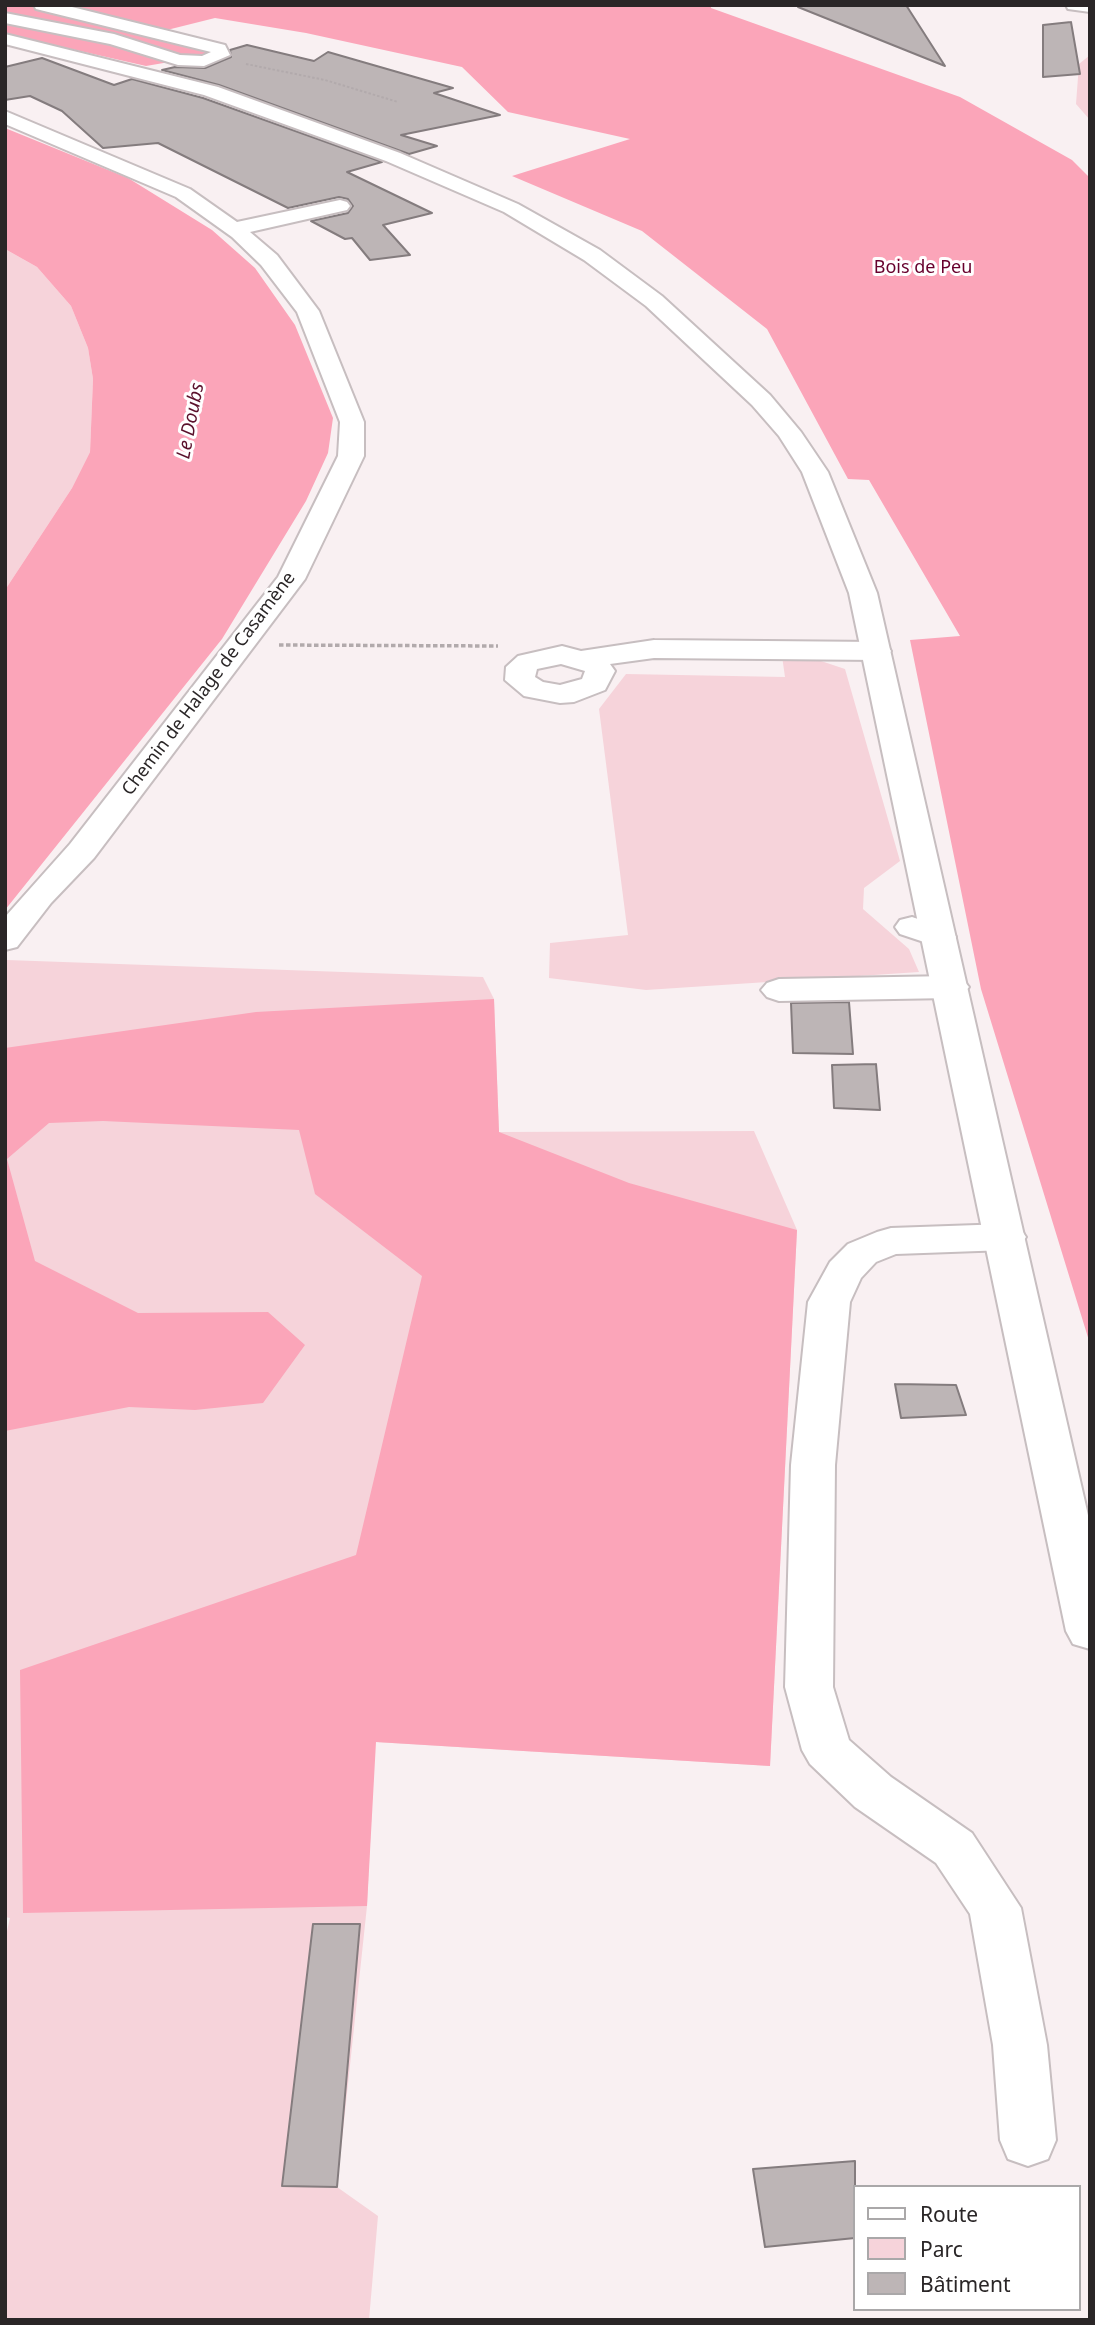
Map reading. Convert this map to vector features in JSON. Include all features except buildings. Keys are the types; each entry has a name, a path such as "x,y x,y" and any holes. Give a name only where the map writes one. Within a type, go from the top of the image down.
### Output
{"main road":[{"path":"5,18 114,39 178,60 204,61 221,55 219,49 42,5"},
{"path":"1074,5 1090,7"},
{"path":"5,39 211,91 381,152 511,208 592,254 654,301 761,400 789,432 814,472 856,572 877,651 925,932 951,987 1090,1631"},
{"name":"Chemin de Halage de Casamène","path":"5,117 183,193 233,229 269,260 308,311 341,387 352,422 351,456 340,484 290,579 243,645 82,851 39,896 5,940"},
{"path":"233,229 340,206"},
{"path":"591,662 654,649 877,651"},
{"path":"779,990 951,987"},
{"path":"1006,1237 891,1241 862,1253 844,1271 829,1302 813,1465 809,1687 827,1750 873,1792 954,1848 995,1908 1020,2045 1028,2140"}],"path":[{"path":"215,57 325,80 398,102"},
{"path":"243,645 505,646"}],"green space":[{"path":"1090,55 1090,120 1076,104 1079,64"},
{"path":"5,249 37,267 71,306 88,348 93,379 90,452 72,488 5,590"},
{"path":"782,656 812,658 845,669 900,861 864,888 863,909 909,949 919,972 646,990 549,978 550,943 628,935 599,709 626,674 785,677"},
{"path":"7,960 483,977 494,999 499,1132 754,1131 797,1230 770,1766 375,1742 367,1906 337,2187 378,2216 369,2320 5,2320 5,1940 10,1918 5,1917"}],"shaded area":[{"name":"Bois de Peu","path":"5,5 711,5 711,8 960,97 1072,160 1090,178 1090,1344 981,989 910,640 960,636 869,480 848,479 767,329 642,231 512,176 630,139 508,112 462,67 306,33 215,18 167,30 216,54 146,66 5,34"},
{"path":"5,128 128,178 212,230 255,268 295,325 333,418 328,453 306,501 222,639 5,910 5,590 72,488 90,452 93,379 88,348 71,306 37,267 5,249"},
{"path":"494,999 499,1132 629,1183 797,1230 770,1766 376,1742 367,1906 23,1913 20,1670 356,1555 422,1276 315,1194 299,1130 103,1121 49,1123 7,1159 35,1261 138,1313 268,1312 305,1345 263,1403 195,1410 129,1407 5,1431 5,1048 256,1012"}],"water label":[{"name":"Le Doubs","path":"191,421"}]}
